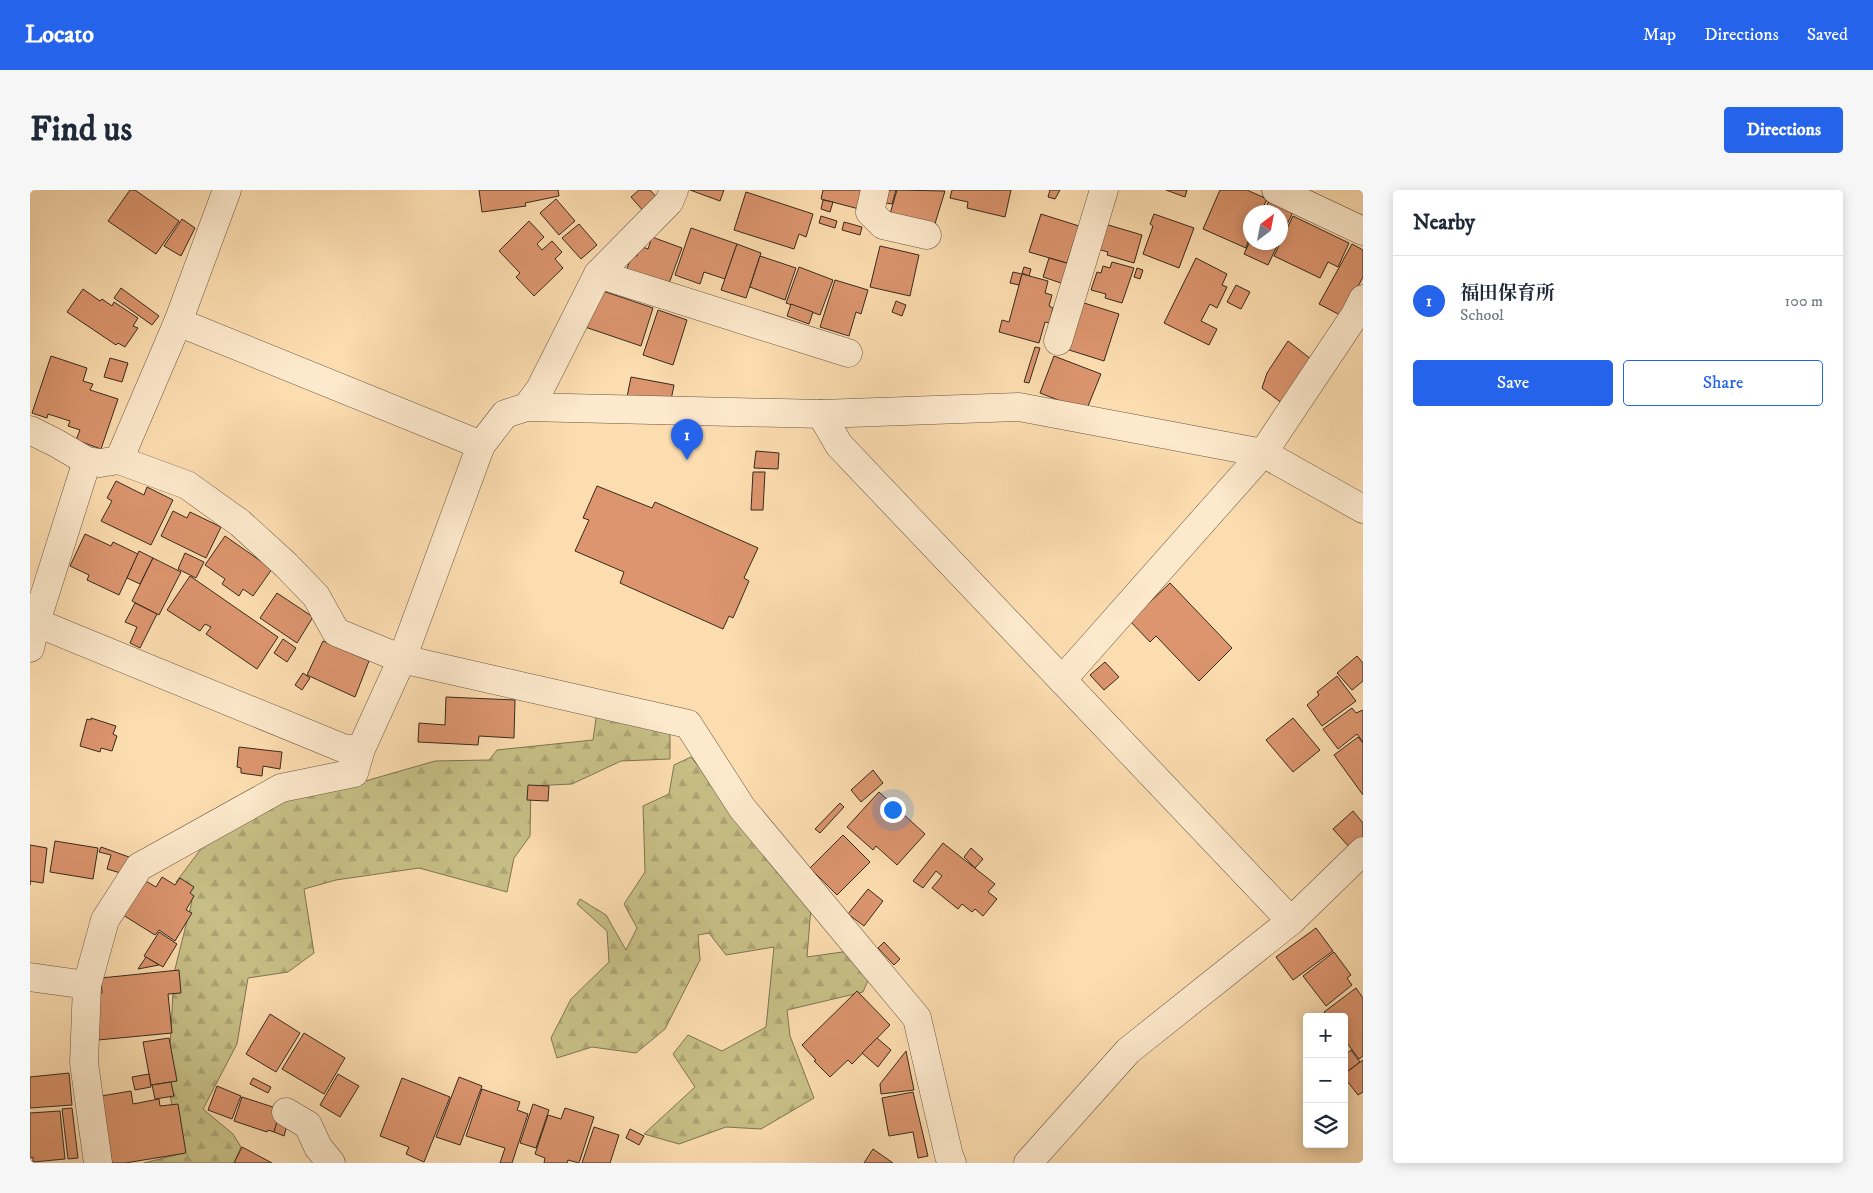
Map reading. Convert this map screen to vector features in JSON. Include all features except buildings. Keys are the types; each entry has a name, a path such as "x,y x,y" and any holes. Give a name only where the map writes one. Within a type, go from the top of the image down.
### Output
{"street":[{"path":"119,460 178,322 227,190"},
{"path":"527,407 540,389 598,274 669,202 674,190"},
{"path":"875,190 870,212 883,225 927,235"},
{"path":"1058,341 1104,190"},
{"path":"1276,190 1363,231"},
{"path":"598,274 848,353"},
{"path":"1062,680 1263,453 1355,315 1363,299"},
{"path":"178,322 481,445"},
{"path":"98,1163 84,1063 87,985 104,920 139,867 281,788 354,773 361,749 402,659 481,445 505,414 527,407 821,414 1019,407 1263,453 1363,509"},
{"path":"821,414 839,445 1291,921"},
{"path":"30,430 87,461 100,463 119,460 187,486 240,522 316,596 336,632 402,659 688,724 742,808 918,1018 952,1163"},
{"path":"30,648 33,621 87,461"},
{"path":"33,621 345,749 361,749"},
{"path":"1028,1163 1128,1051 1291,921 1363,851"},
{"path":"30,977 87,985"},
{"path":"286,1112 308,1125 318,1147 331,1163"}],"green space":[{"path":"597,711 670,726 670,759 621,761 572,784 531,786 530,836 514,858 507,892 419,868 336,880 304,889 314,953 288,972 248,978 237,1044 203,1109 233,1134 241,1147 234,1163 144,1163 183,1153 168,1087 174,973 192,901 176,882 210,837 275,797 362,782 435,761 489,760 497,750 593,740"},
{"path":"691,757 811,907 807,957 849,951 870,976 863,992 787,1010 790,1036 814,1098 761,1129 726,1127 679,1144 644,1134 695,1087 673,1054 688,1035 722,1051 766,1027 774,947 726,955 709,933 698,935 700,960 665,1029 636,1053 592,1047 557,1058 551,1038 571,999 609,962 607,931 577,904 580,899 606,915 626,950 637,928 624,904 645,872 643,806 669,794 674,765"}],"place":[{"name":"福田保育所","path":"687,460"}]}
